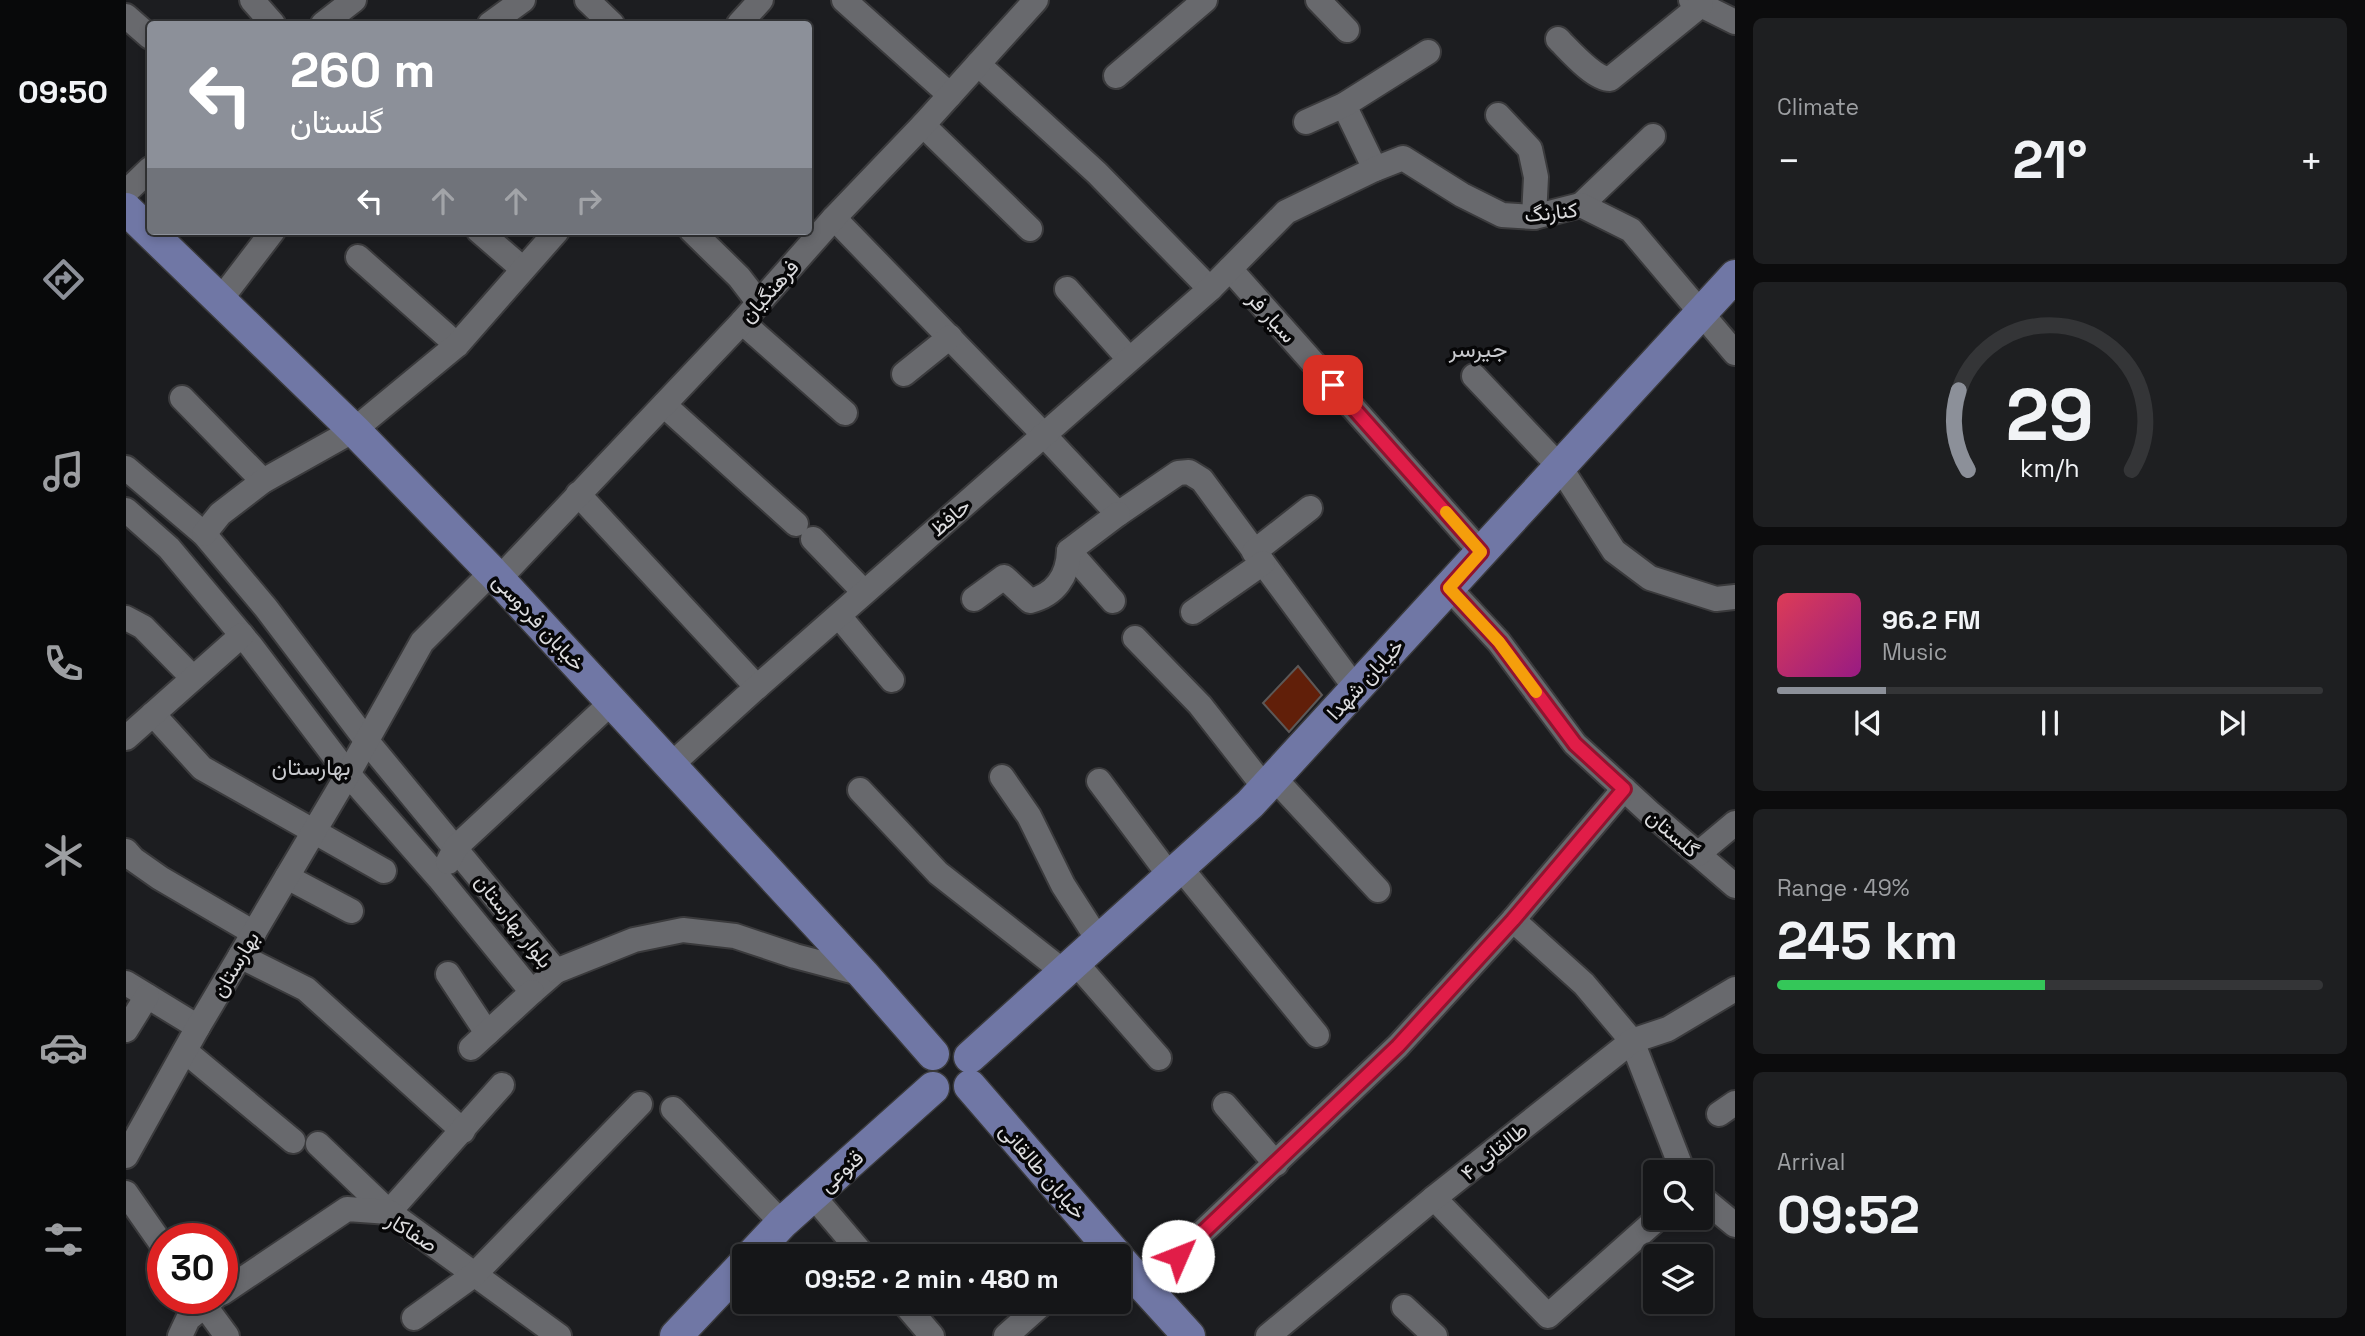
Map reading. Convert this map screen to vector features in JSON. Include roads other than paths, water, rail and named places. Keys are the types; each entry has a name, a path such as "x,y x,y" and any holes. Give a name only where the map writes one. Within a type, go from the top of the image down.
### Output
{"main road":[{"name":"خیابان فردوسی","path":"126,209 147,229"},
{"name":"خیابان فردوسی","path":"153,235 354,430 495,576 863,974 933,1054"},
{"name":"خیابان شهدا","path":"970,1071 1070,967 1250,804 1735,276"},
{"path":"957,1047 970,1071 964,1091 951,1095 933,1088 926,1073 933,1054 940,1049 957,1047"},
{"name":"خیابان طالقانی","path":"970,1071 1102,1244"},
{"name":"قنوعی","path":"762,1244 782,1223 933,1088"},
{"name":"خیابان طالقانی","path":"1131,1274 1185,1334"},
{"path":"676,1336 732,1277"}],"street":[{"path":"252,0 270,21"},
{"path":"327,21 354,0"},
{"path":"494,21 523,0"},
{"path":"587,0 609,21"},
{"path":"742,21 761,0"},
{"path":"844,0 950,95"},
{"name":"فرهنگیان","path":"366,740 422,642 495,576 664,405 1037,0"},
{"path":"1116,76 1205,0"},
{"path":"1319,0 1347,30"},
{"path":"1558,39 1595,74 1602,79 1610,79 1696,2 1735,22"},
{"path":"126,16 147,34"},
{"path":"1306,122 1344,105 1428,52"},
{"path":"978,64 1097,173 1210,289"},
{"path":"1344,105 1375,169"},
{"path":"1498,115 1530,149 1536,177 1534,217"},
{"path":"923,125 1030,229"},
{"path":"1581,205 1653,135"},
{"name":"کنارنگ","path":"1375,169 1404,158 1462,195 1502,215 1534,217 1581,205 1631,230 1735,353"},
{"name":"حافظ","path":"671,765 1210,289 1286,212 1375,169"},
{"path":"126,191 147,172"},
{"path":"834,218 1118,514"},
{"path":"221,299 270,235"},
{"path":"484,235 523,269"},
{"path":"204,534 220,514 263,481 354,430 457,345 553,235"},
{"path":"696,235 739,277 759,303"},
{"path":"358,257 457,345"},
{"name":"سیار فر","path":"1230,269 1481,552"},
{"path":"1067,289 1129,359"},
{"path":"742,322 845,412"},
{"path":"904,374 950,337"},
{"path":"1475,376 1560,467 1614,551 1650,578 1716,599 1735,597"},
{"path":"182,398 263,481"},
{"path":"664,405 804,532 864,592"},
{"name":"بلوار بهارستان","path":"126,468 204,534 250,589 366,740 556,971 532,992 439,878 348,774 224,613 169,548 126,510"},
{"path":"974,599 1004,577 1030,601 1044,598 1063,579 1069,551 1178,473 1189,472 1202,480 1356,689"},
{"path":"578,494 757,687"},
{"path":"1193,612 1259,557 1310,508"},
{"path":"1069,551 1113,601"},
{"name":"گلستان","path":"1449,588 1499,642 1575,744 1735,886"},
{"path":"224,613 250,589"},
{"path":"839,616 892,680"},
{"path":"126,618 143,627 193,678"},
{"path":"126,738 242,635"},
{"path":"1135,638 1270,783 1378,890"},
{"path":"439,878 456,847 612,702"},
{"path":"153,714 202,768 384,871"},
{"name":"بهارستان","path":"126,1156 366,740"},
{"path":"1002,778 1029,816 1063,885 1099,941"},
{"path":"1099,781 1317,1035"},
{"path":"1145,1287 1398,1046 1513,920 1624,789"},
{"path":"860,790 938,873 1070,967 1159,1058"},
{"path":"1698,854 1735,823"},
{"path":"126,851 160,878 254,933"},
{"path":"286,877 351,911"},
{"path":"1513,920 1584,984 1632,1041 1678,1160"},
{"path":"556,971 634,940 683,930 735,936 863,974"},
{"path":"240,956 306,989 463,1131"},
{"path":"449,975 479,1040 532,992"},
{"name":"طالقانی ۴","path":"1268,1336 1434,1198 1632,1041 1668,1029 1735,989"},
{"path":"126,1030 136,990 198,1027"},
{"path":"185,1051 293,1141"},
{"path":"318,1144 389,1213 502,1085"},
{"path":"414,1318 475,1274 639,1104"},
{"path":"1225,1105 1276,1164"},
{"path":"673,1109 782,1223"},
{"path":"126,1193 147,1224"},
{"path":"813,1196 854,1244"},
{"path":"1434,1198 1548,1316 1645,1230"},
{"path":"1713,1207 1735,1225"},
{"name":"صفاکار","path":"238,1281 347,1209 389,1213 559,1336"},
{"path":"1404,1307 1435,1336"},
{"name":"صفاکار","path":"180,1336 194,1314"},
{"path":"217,1314 227,1336"},
{"path":"913,1314 932,1336"},
{"path":"1006,1336 1031,1314"}],"district":[{"name":"جیرسر","path":"1478,349"},
{"name":"بهارستان","path":"311,767"}]}
